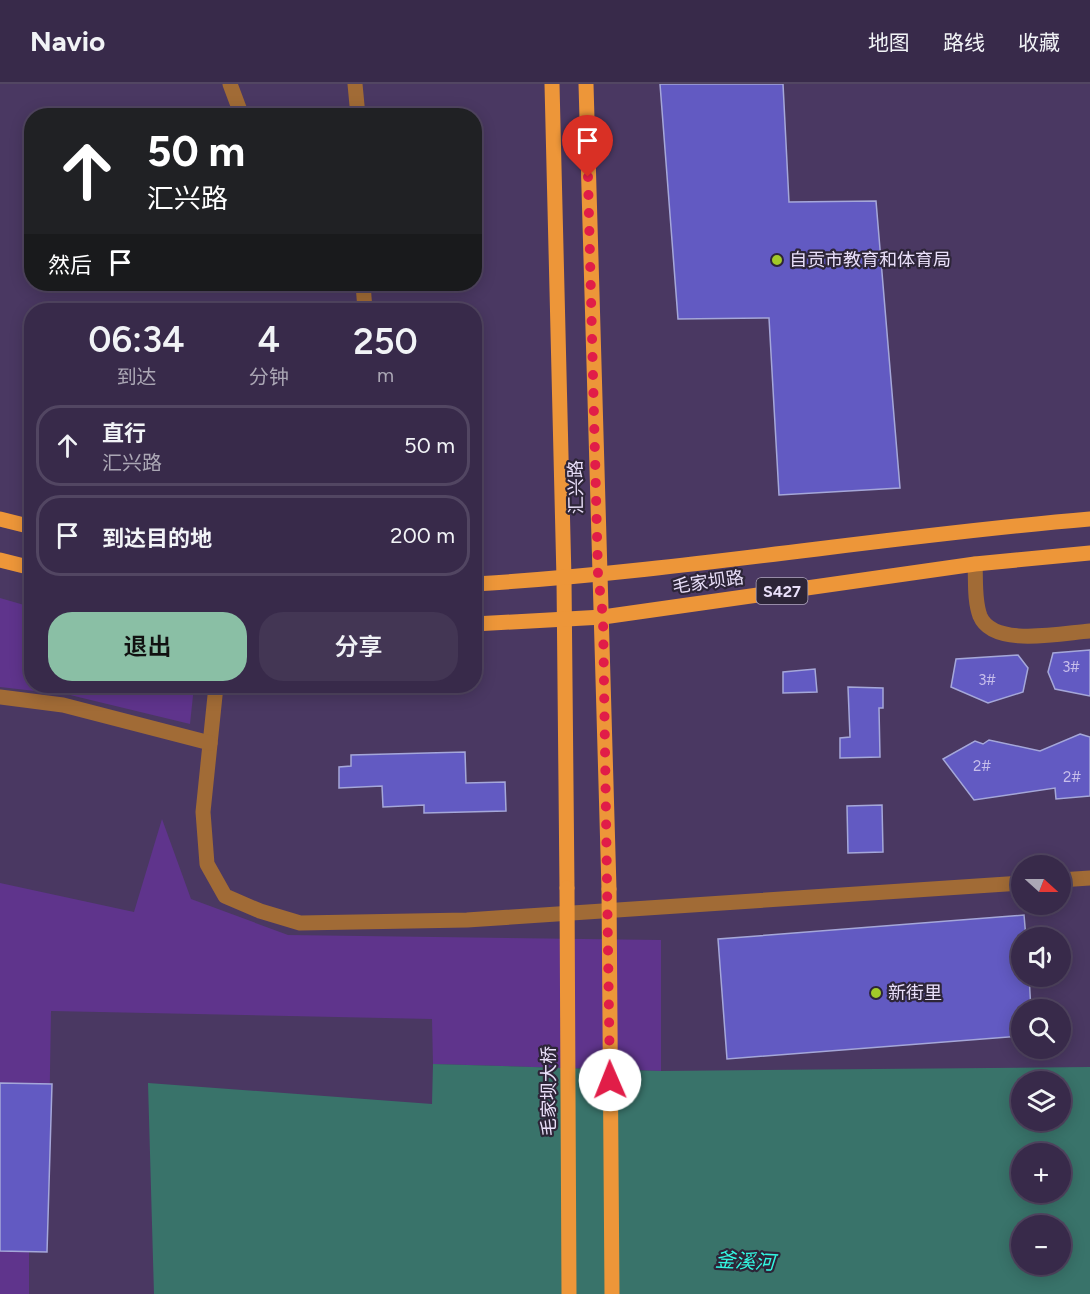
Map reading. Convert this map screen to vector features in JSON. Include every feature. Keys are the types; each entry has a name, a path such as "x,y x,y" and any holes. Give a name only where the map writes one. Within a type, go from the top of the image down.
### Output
{"main road":[{"path":"552,84 564,619"},
{"name":"汇兴路","path":"586,84 598,574 603,617 609,889 612,1294"},
{"path":"0,519 24,525"},
{"name":"毛家坝路","path":"482,584 564,579 974,528 1090,519"},
{"name":"毛家坝路","path":"482,624 603,617 975,564 1090,553"},
{"path":"0,560 24,566"},
{"name":"毛家坝大桥","path":"564,619 569,1294"}],"street":[{"path":"230,84 239,108"},
{"path":"355,84 356,108"},
{"path":"975,564 979,613 983,621 998,634 1011,636 1090,631"},
{"path":"215,693 203,812 207,864 225,896 260,911 300,923 467,920 1011,884"},
{"path":"0,697 63,705 210,743"},
{"path":"1071,879 1090,878"}],"shaded area":[{"path":"0,598 24,605 24,690 0,687"},
{"path":"52,693 193,693 190,724 70,695"},
{"path":"162,819 191,899 288,935 661,940 661,1071 433,1064 432,1019 51,1011 47,1252 29,1252 29,1294 0,1294 0,883 134,912"}],"water":[{"name":"釜溪河","path":"433,1064 661,1071 1090,1067 1090,1294 154,1294 148,1083 432,1104"}],"building":[{"name":"自贡市教育和体育局","path":"660,84 783,84 789,202 876,201 900,488 779,495 769,318 678,319"},
{"path":"1090,650 1090,696 1055,689 1048,672 1053,653"},
{"path":"1018,655 1028,668 1023,692 988,703 951,687 956,659"},
{"path":"815,669 817,692 783,693 783,672"},
{"path":"848,687 883,688 883,708 879,708 880,757 840,758 840,738 850,737"},
{"path":"1080,734 1090,737 1090,796 1056,799 1055,788 974,800 943,759 975,741 983,744 989,740 1040,751"},
{"path":"465,752 466,783 505,782 506,811 424,813 424,805 383,807 382,786 339,788 339,767 351,766 351,755"},
{"path":"882,805 883,852 848,853 847,806"},
{"name":"新街里","path":"1024,915 1025,927 1011,927 1011,987 1030,987 1030,999 1011,999 1011,1037 727,1059 718,939"},
{"path":"0,1083 52,1084 47,1252 0,1251"}],"place":[{"name":"自贡市教育和体育局","path":"777,260"},
{"name":"新街里","path":"876,993"}],"route":[{"path":"588,177 598,574 603,617 609,889 610,1080"}]}
